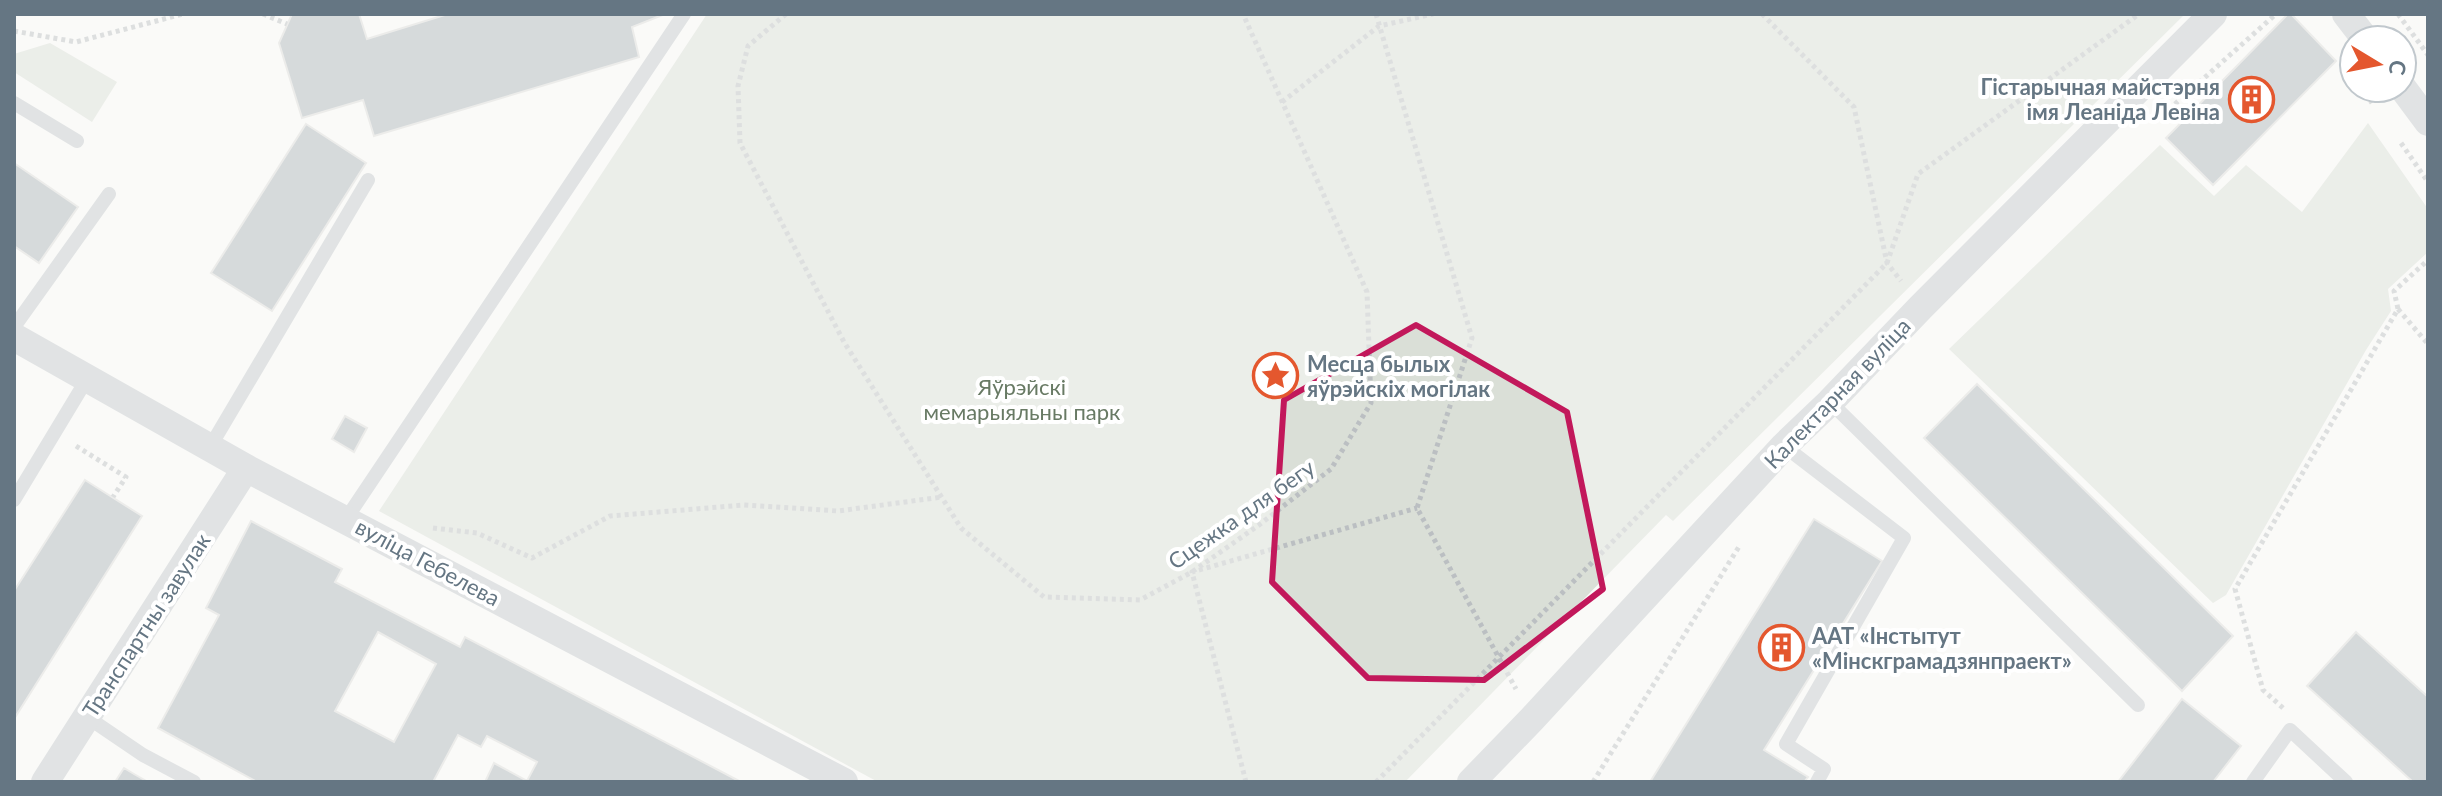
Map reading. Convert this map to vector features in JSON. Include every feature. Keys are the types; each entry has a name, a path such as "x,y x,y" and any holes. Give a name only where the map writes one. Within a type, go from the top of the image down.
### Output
{"street":[{"name":"Калектарная вуліца","path":"1471,782 1784,446 2213,14"},
{"path":"2415,104 2428,122"},
{"name":"вуліца Гебелева","path":"14,337 246,468 843,782"},
{"name":"Транспартны завулак","path":"45,782 246,468"}],"lane":[{"path":"346,519 684,14"},
{"path":"14,103 77,141"},
{"path":"210,447 368,180"},
{"path":"14,327 109,194"},
{"path":"14,500 87,379"},
{"path":"1830,402 2138,705"},
{"path":"1784,446 1904,538 1786,744 1824,769 1817,782"},
{"path":"87,717 143,755 194,782"},
{"path":"2253,782 2290,730 2346,782"}],"path":[{"path":"14,31 76,42 183,14"},
{"path":"263,14 287,24"},
{"name":"Сцежка для бегу","path":"786,14 748,46 738,86 740,143 844,342 961,528 1044,597 1140,600 1192,572 1331,469 1371,403 1367,292 1243,14"},
{"path":"1376,14 1472,338 1417,508 1532,719"},
{"path":"1282,102 1379,26 1433,14"},
{"path":"1762,14 1854,107 1887,263 1921,307"},
{"path":"1376,782 1887,263 1918,174 2139,14"},
{"path":"2154,123 2276,14"},
{"path":"2398,14 2428,55"},
{"path":"2428,260 2394,291 2398,309 2428,344"},
{"path":"2286,711 2263,690 2235,589 2398,309"},
{"path":"75,446 126,477 113,497"},
{"path":"419,527 477,533 532,558 610,516 744,505 838,511 942,497"},
{"path":"1246,782 1192,572 1417,508"},
{"path":"1593,782 1740,545"}],"highlighted area":[{"path":"1416,325 1567,412 1603,589 1484,680 1368,678 1272,582 1284,400"}],"green space":[{"name":"Яўрэйскі мемарыяльны парк","path":"707,14 2185,14 1673,521 1666,515 1405,782 878,782 379,511"},
{"path":"50,43 117,82 92,122 14,72 14,54"},
{"path":"2368,123 2428,209 2428,252 2388,289 2391,311 2226,595 2213,603 1949,349 2160,145 2214,196 2246,165 2302,212"}],"building":[{"path":"292,14 359,14 367,39 448,14 665,14 632,27 639,57 374,136 363,100 302,118 279,43"},
{"name":"Гістарычная майстэрня імя Леаніда Левіна","path":"2288,14 2336,61 2213,185 2166,138"},
{"path":"306,124 366,163 272,311 211,273"},
{"path":"14,163 78,207 39,263 14,246"},
{"path":"1977,384 2233,636 2182,691 1924,438"},
{"path":"345,416 367,428 354,452 332,439"},
{"path":"85,480 142,516 14,719 14,591"},
{"name":"ААТ «Інстытут «Мінскграмадзянпраект»","path":"1814,519 1882,561 1764,750 1808,777 1804,782 1650,782"},
{"path":"251,521 342,569 335,582 460,647 465,637 741,782 485,782 494,763 527,781 537,762 487,736 481,747 458,735 433,782 257,782 158,728 219,615 206,608","holes":["378,632 436,664 394,742 335,711"]},
{"path":"2356,632 2428,697 2428,782 2413,782 2307,686"},
{"path":"2182,699 2241,746 2213,782 2118,782"},
{"path":"124,768 134,774 148,782 115,782"}],"place":[{"name":"Гістарычная майстэрня імя Леаніда Левіна","path":"2251,99"},
{"name":"Месца былых яўрэйскіх могілак","path":"1276,376"},
{"name":"ААТ «Інстытут «Мінскграмадзянпраект»","path":"1781,648"}]}
